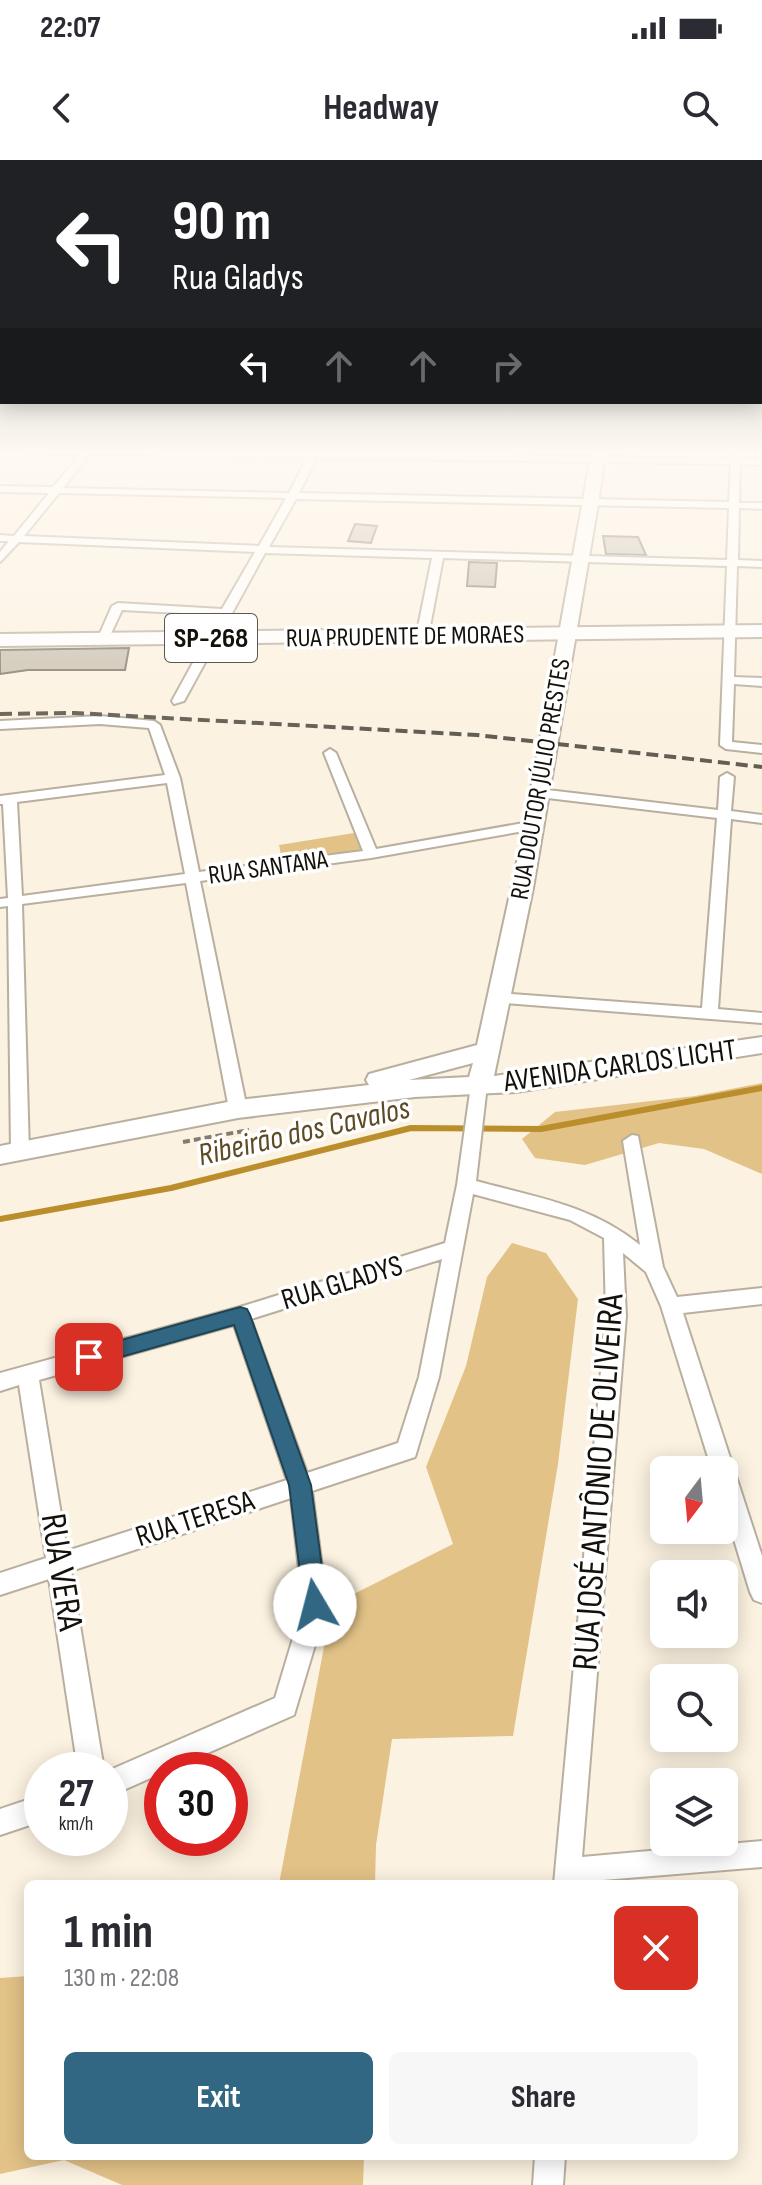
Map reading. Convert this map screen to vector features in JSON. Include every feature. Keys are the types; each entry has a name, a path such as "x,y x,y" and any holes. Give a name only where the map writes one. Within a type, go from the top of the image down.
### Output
{"main road":[{"name":"RUA DOUTOR JÚLIO PRESTES","path":"477,1096 535,825 567,635 586,544"},
{"name":"RUA PRUDENTE DE MORAES","path":"0,640 762,631"},
{"name":"AVENIDA CARLOS LICHT","path":"337,1096 477,1096 516,1083 762,1045"},
{"path":"10,1154 238,1109 337,1096 383,1077 486,1051"}],"street":[{"path":"138,544 762,564"},
{"path":"178,701 209,638 266,544"},
{"path":"732,544 726,745 762,749"},
{"path":"422,637 438,555"},
{"path":"103,640 118,606 224,612"},
{"path":"727,680 762,682"},
{"path":"0,725 100,720 154,725 173,778 238,1109"},
{"path":"330,753 371,854"},
{"path":"710,1014 727,777"},
{"path":"10,1154 5,799 173,778"},
{"path":"539,793 762,819"},
{"name":"RUA SANTANA","path":"8,902 371,854 535,825"},
{"path":"499,998 762,1018"},
{"name":"RUA TERESA","path":"0,1584 407,1450 429,1377 466,1185 477,1096"},
{"path":"632,1141 653,1267 671,1306 719,1456"},
{"path":"466,1185 575,1214 613,1234 653,1267"},
{"name":"RUA JOSÉ ANTÔNIO DE OLIVEIRA","path":"567,1878 616,1316 613,1234"},
{"name":"RUA GLADYS","path":"0,1382 240,1315 453,1248"},
{"path":"671,1306 762,1296"},
{"path":"128,1775 285,1706 315,1605 300,1485 240,1315"},
{"name":"RUA VERA","path":"28,1374 88,1752"},
{"path":"738,1506 756,1551 762,1592"},
{"path":"0,1822 24,1814"},
{"path":"567,1878 762,1854"},
{"path":"548,2185 550,2160"}],"shaded area":[{"path":"354,833 364,853 283,864 279,845"},
{"path":"762,1083 762,1174 704,1149 659,1143 585,1165 535,1158 522,1139 555,1112 695,1096"},
{"path":"512,1243 546,1253 578,1299 558,1464 513,1736 392,1739 376,1845 375,1880 280,1880 332,1605 453,1544 426,1467 466,1366 487,1277"},
{"path":"24,1976 24,2160 64,2160 0,2174 0,1978"},
{"path":"64,2160 364,2160 363,2185 122,2185"}],"building":[{"path":"604,544 641,544 646,555 606,554"},
{"path":"469,562 497,563 495,587 467,586"},
{"path":"129,648 125,670 28,670 0,674 0,650"}],"waterway":[{"name":"Ribeirão dos Cavalos","path":"0,1219 171,1188 411,1128 541,1129 762,1088"}],"railway":[{"path":"0,714 75,713 477,735 762,767"}],"route":[{"path":"89,1357 240,1315 300,1485 315,1605"}]}
